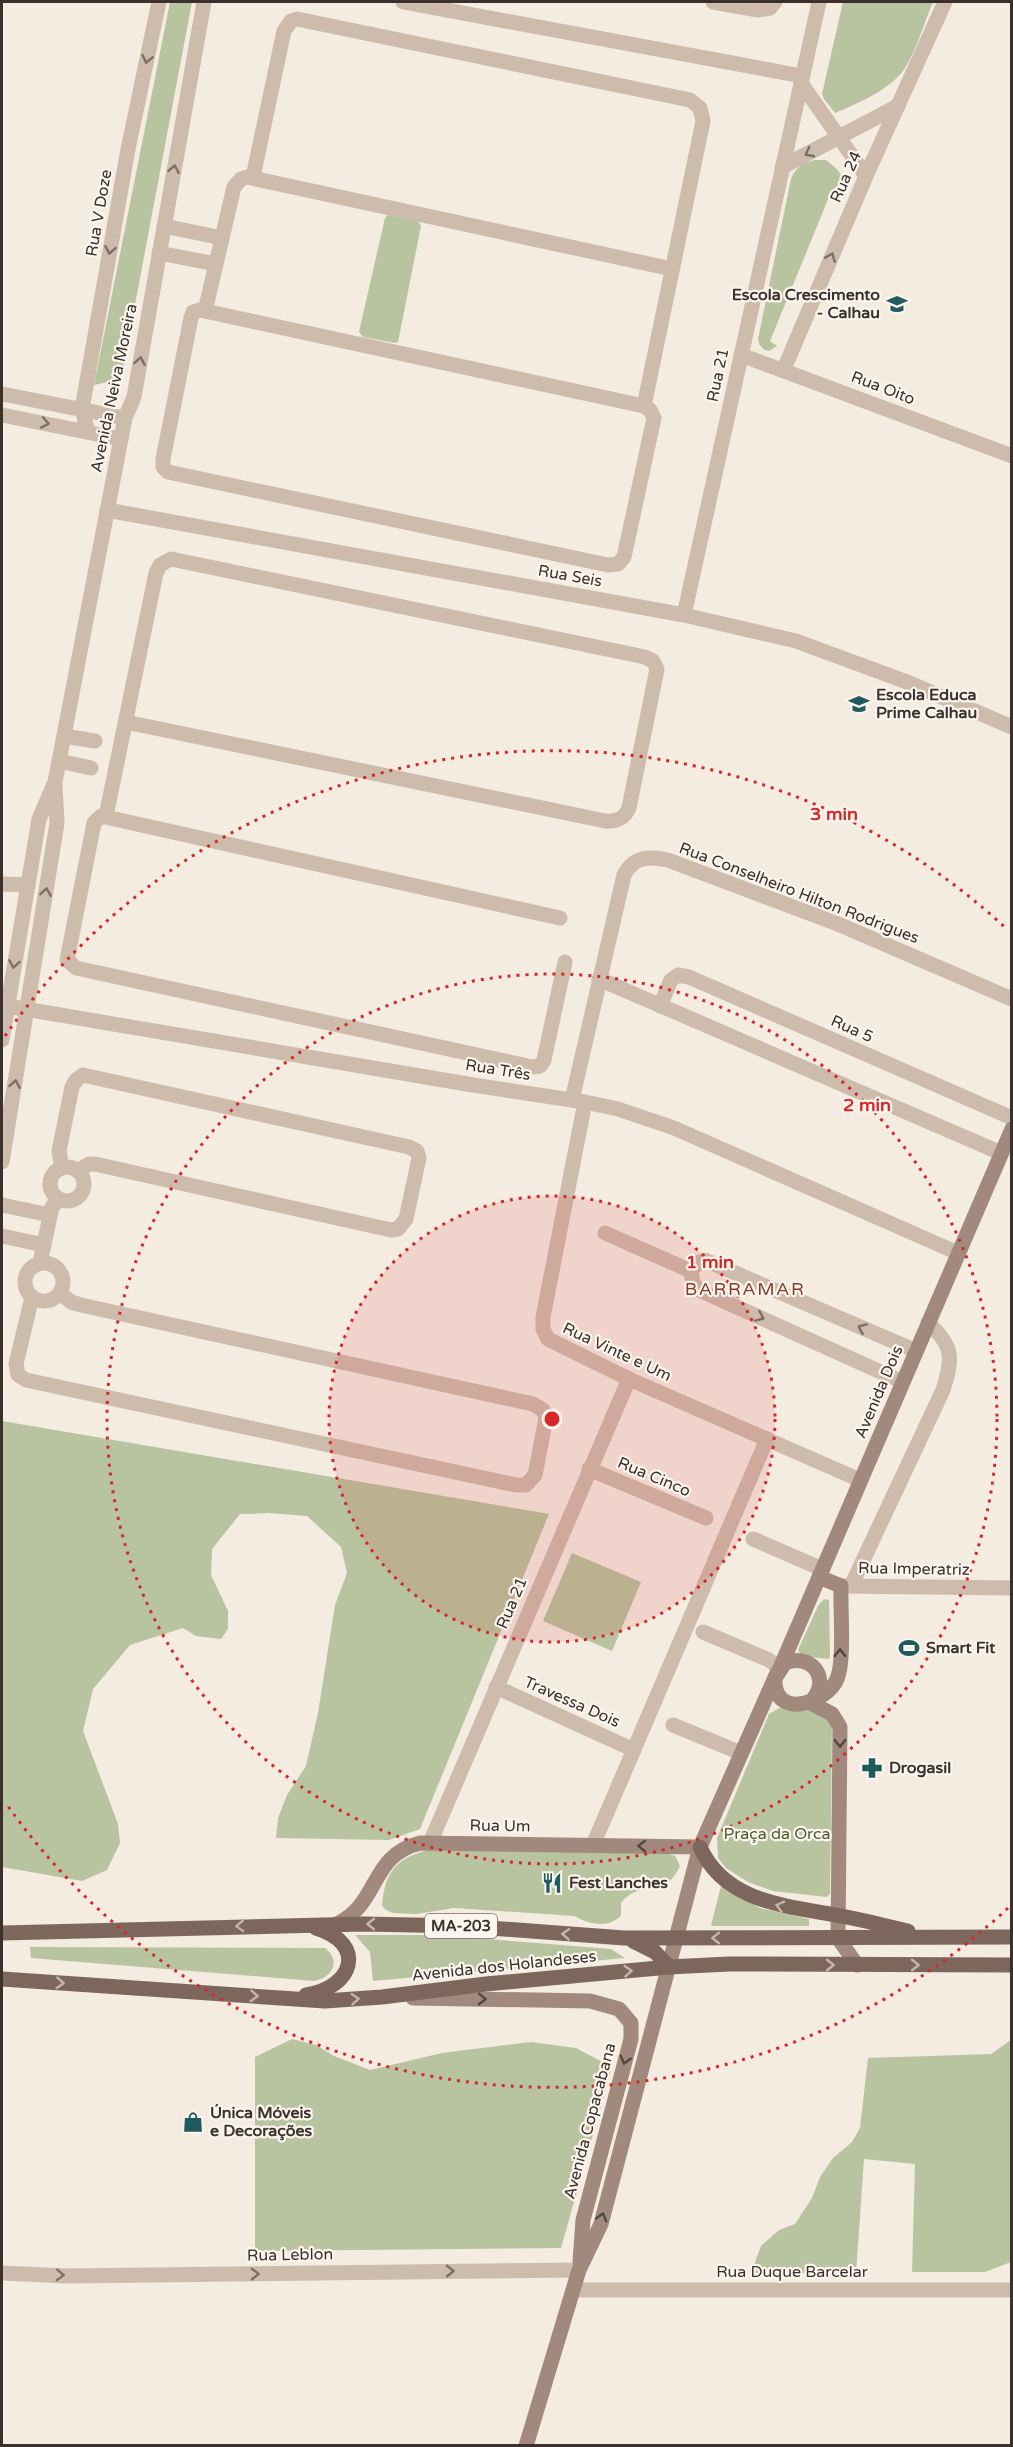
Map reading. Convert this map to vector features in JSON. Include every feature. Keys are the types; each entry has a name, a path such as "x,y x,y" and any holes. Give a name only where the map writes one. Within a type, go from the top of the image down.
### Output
{"main road":[{"name":"Avenida Dois","path":"677,1938 700,1846 778,1671 1011,1129"},
{"name":"Rua Imperatriz","path":"820,1573 846,1586"},
{"path":"811,1700 820,1685 817,1671 812,1665 799,1660 785,1663 778,1671 775,1684 779,1695 783,1700 795,1705 811,1700 834,1686 840,1672 846,1586"},
{"path":"761,1709 770,1703 783,1700"},
{"path":"811,1700 832,1714 840,1727 838,1938 857,1965"},
{"name":"Rua Um","path":"337,1924 359,1909 370,1893 383,1865 409,1846 430,1843 700,1846"},
{"path":"700,1846 714,1870 752,1896 789,1908 838,1915 932,1937"},
{"name":"Avenida dos Holandeses","path":"2,1933 337,1924 433,1925 624,1938 1011,1937"},
{"path":"286,1998 319,1992 334,1985 345,1974 349,1959 341,1940 324,1930 298,1925"},
{"path":"624,1938 646,1947 669,1967"},
{"name":"Avenida Copacabana","path":"526,2445 579,2270 601,2224 677,1938"},
{"name":"Avenida dos Holandeses","path":"2,1979 325,2001 669,1967 729,1964 1011,1965"},
{"name":"Avenida Copacabana","path":"382,1997 590,2001 619,2009 626,2016 632,2029 631,2039 583,2220 579,2270"}],"street":[{"name":"Rua V Doze","path":"88,432 82,409 128,149 159,2"},
{"name":"Avenida Neiva Moreira","path":"2,1040 39,819 55,782 125,418 134,397 204,2"},
{"path":"403,2 802,79 866,177"},
{"path":"713,2 758,10 770,8 775,2"},
{"name":"Rua 21","path":"684,615 819,2"},
{"name":"Rua 24","path":"784,369 866,177 945,2"},
{"path":"253,177 284,31 291,21 297,19 690,100 700,108 703,121 644,406"},
{"path":"782,167 898,106"},
{"path":"205,311 234,187 241,178 253,177 672,269"},
{"path":"164,226 222,238"},
{"path":"159,253 216,264"},
{"path":"205,311 644,406 650,410 654,418 624,557 614,565 165,470 162,463 191,318 193,312 205,311"},
{"name":"Rua Oito","path":"741,355 784,369 1011,456"},
{"path":"2,394 125,418"},
{"path":"2,415 121,439"},
{"name":"Rua Seis","path":"107,510 684,615 796,641 907,682 1011,727"},
{"path":"106,816 156,573 160,565 171,559 645,657 653,661 657,669 629,808 622,818 610,821 126,722"},
{"path":"64,736 95,741"},
{"path":"59,761 91,768"},
{"name":"Avenida Neiva Moreira","path":"2,1162 57,823 55,782"},
{"path":"560,918 106,816 98,817 94,823 67,960 76,968 535,1067 540,1066 544,1060 565,962"},
{"name":"Rua Conselheiro Hilton Rodrigues","path":"578,1101 599,979 624,875 628,867 635,862 652,857 668,860 838,924 1011,999"},
{"path":"2,884 28,885"},
{"name":"Rua 5","path":"660,1006 670,980 678,975 689,977 1011,1118"},
{"path":"599,979 1001,1153"},
{"name":"Rua Três","path":"7,1006 578,1101 644,1117 674,1128 958,1253"},
{"path":"62,1168 60,1151 72,1087 76,1080 83,1076 409,1147 417,1151 419,1158 406,1219 398,1228 391,1230 95,1164 89,1164 78,1171"},
{"name":"Rua Vinte e Um","path":"578,1101 543,1317 543,1329 548,1339 629,1379 860,1480"},
{"path":"62,1168 73,1168 78,1171 82,1175 85,1186 80,1196 70,1201 59,1199 52,1191 53,1174 62,1168"},
{"path":"40,1263 52,1207 59,1199"},
{"path":"2,1205 50,1215"},
{"path":"604,1233 691,1271"},
{"path":"2,1236 44,1245"},
{"path":"691,1271 699,1262 705,1260 916,1351"},
{"path":"53,1264 62,1274 63,1287 60,1293 44,1301 32,1297 25,1287 26,1274 34,1265 53,1264"},
{"path":"691,1271 693,1283 699,1290 903,1382"},
{"path":"32,1297 16,1364 18,1375 26,1380 516,1485 526,1485 535,1475 546,1418 543,1410 533,1404 81,1305 71,1302 60,1293"},
{"path":"846,1586 943,1390 950,1367 949,1350 946,1341 928,1323"},
{"name":"Rua 21","path":"430,1843 629,1379"},
{"path":"593,1845 767,1439"},
{"name":"Rua Cinco","path":"589,1469 705,1518"},
{"path":"753,1539 820,1573"},
{"name":"Rua Imperatriz","path":"846,1586 1011,1588"},
{"path":"703,1632 769,1660 778,1671"},
{"name":"Travessa Dois","path":"496,1687 634,1750"},
{"path":"673,1725 741,1753"},
{"path":"2,1928 44,1931"},
{"name":"Rua Leblon","path":"2,2273 67,2276 579,2270"},
{"name":"Rua Duque Barcelar","path":"573,2290 1011,2290"}],"green space":[{"path":"170,2 192,2 121,379 94,385"},
{"path":"843,2 933,2 916,47 903,71 881,90 835,113 822,94"},
{"path":"815,160 826,160 836,168 844,181 845,198 831,192 770,341 777,346 769,351 762,347 758,339 791,179 800,166"},
{"path":"388,215 417,219 421,226 398,342 395,343 363,337 359,332 385,218"},
{"path":"2,1421 549,1514 420,1829 389,1840 276,1838 278,1818 287,1795 306,1766 318,1713 335,1605 347,1573 341,1547 307,1516 269,1513 240,1514 212,1549 211,1575 228,1611 228,1629 221,1639 196,1636 183,1628 130,1645 93,1689 83,1731 118,1824 120,1843 107,1870 82,1881 2,1867"},
{"path":"572,1553 641,1582 612,1651 543,1621"},
{"path":"824,1599 829,1600 829,1659 802,1656 798,1650 818,1606"},
{"name":"Praça da Orca","path":"781,1707 822,1712 832,1724 830,1894 827,1897 773,1891 748,1882 726,1868 718,1858 717,1838 769,1714"},
{"path":"433,1849 666,1853 675,1856 680,1866 674,1877 667,1883 629,1895 621,1903 621,1916 604,1924 592,1923 574,1916 454,1908 416,1914 393,1913 386,1910 382,1906 386,1883 395,1867 410,1856"},
{"path":"721,1886 760,1908 809,1919 809,1926 711,1926"},
{"path":"355,1935 437,1935 611,1949 625,1958 373,1981 370,1952"},
{"path":"30,1947 325,1948 334,1963 326,1976 314,1981 31,1958"},
{"path":"292,2039 316,2045 334,2056 370,2070 442,2053 531,2042 576,2048 612,2067 561,2248 255,2251 255,2057"},
{"path":"1011,2040 1011,2262 985,2272 912,2272 915,2164 864,2159 856,2273 751,2273 761,2246 779,2230 795,2224 812,2198 820,2177 833,2158 852,2142 860,2128 868,2058 991,2054"}],"place":[{"name":"Escola Crescimento - Calhau","path":"897,304"},
{"name":"Escola Educa Prime Calhau","path":"859,704"},
{"name":"Smart Fit","path":"909,1648"},
{"name":"Drogasil","path":"872,1768"},
{"name":"Fest Lanches","path":"552,1883"},
{"name":"Única Móveis e Decorações","path":"193,2122"}],"district":[{"name":"BARRAMAR","path":"745,1289"}]}
